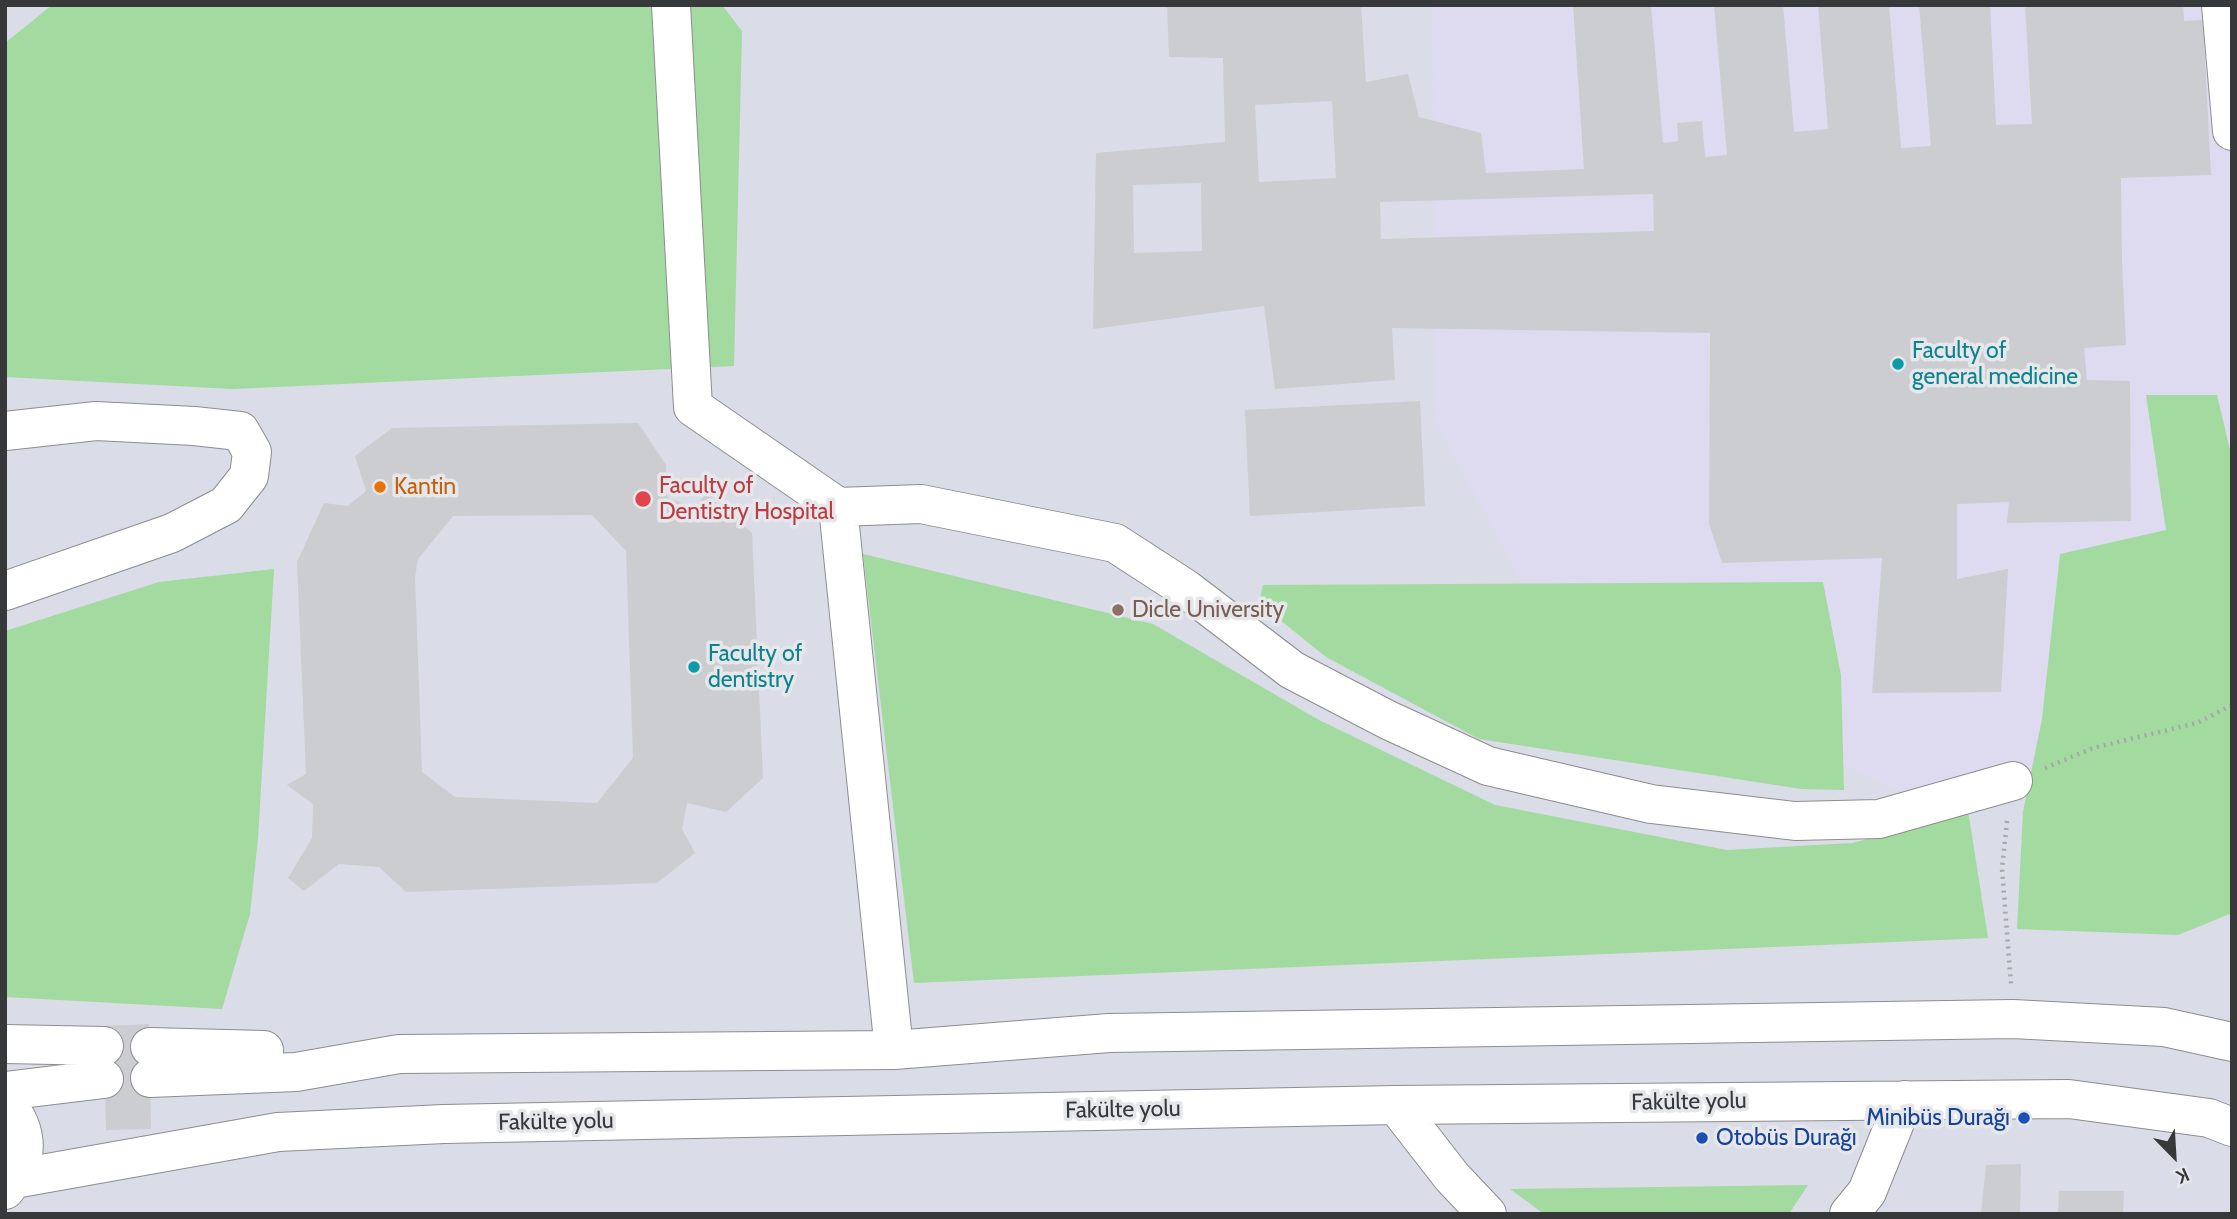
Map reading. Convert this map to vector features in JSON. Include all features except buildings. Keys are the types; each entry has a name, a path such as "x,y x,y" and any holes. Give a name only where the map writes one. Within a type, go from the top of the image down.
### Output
{"street":[{"path":"671,5 693,407 838,507 921,504 1115,543 1186,589 1292,670 1388,720 1488,766 1651,804 1795,821 1879,819 2013,781"},
{"path":"2221,5 2232,131"},
{"path":"5,430 96,421 194,426 240,431 252,452 249,476 226,505 173,533 5,591"},
{"path":"838,507 894,1050"},
{"path":"399,1055 296,1072 150,1062 399,1055 894,1050 1109,1034 2014,1019 2164,1027 2232,1042"},
{"path":"5,1044 104,1063 5,1091"},
{"path":"278,1132 296,1072"},
{"name":"Fakülte yolu","path":"10,1184 278,1132 471,1124 1396,1105 2069,1099 2209,1118 2232,1127"},
{"path":"1849,1214 1867,1192 1904,1100"},
{"path":"5,1102 16,1115 24,1147 22,1164 10,1184"},
{"path":"1396,1105 1452,1177 1488,1214"}],"path":[{"path":"2014,1019 2002,869 2013,781 2093,748 2197,723 2232,705"}],"shaded area":[{"name":"Dicle University","path":"5,5 2232,5 2232,1214 5,1214"},
{"path":"1432,5 2232,5 2232,767 1926,802 1553,640 1437,425"}],"green space":[{"path":"52,5 722,5 742,31 734,366 233,389 5,377 5,43"},
{"path":"2146,395 2217,395 2232,458 2232,913 2178,935 2017,929 2023,812 2042,719 2060,554 2166,530"},
{"path":"863,554 1153,624 1319,720 1495,805 1727,850 1853,843 1968,810 1988,938 914,983"},
{"path":"274,569 258,839 250,914 222,1009 5,997 5,631 159,582"},
{"path":"1823,582 1841,675 1844,790 1801,789 1479,739 1326,657 1259,603 1263,585"},
{"path":"1808,1185 1789,1214 1544,1214 1510,1189"}],"place":[{"name":"Faculty of general medicine","path":"1898,364"},
{"name":"Kantin","path":"380,487"},
{"name":"Faculty of Dentistry Hospital","path":"643,499"},
{"name":"Dicle University","path":"1118,610"},
{"name":"Faculty of dentistry","path":"694,667"},
{"name":"Minibüs Durağı","path":"2024,1118"},
{"name":"Otobüs Durağı","path":"1702,1138"}]}
